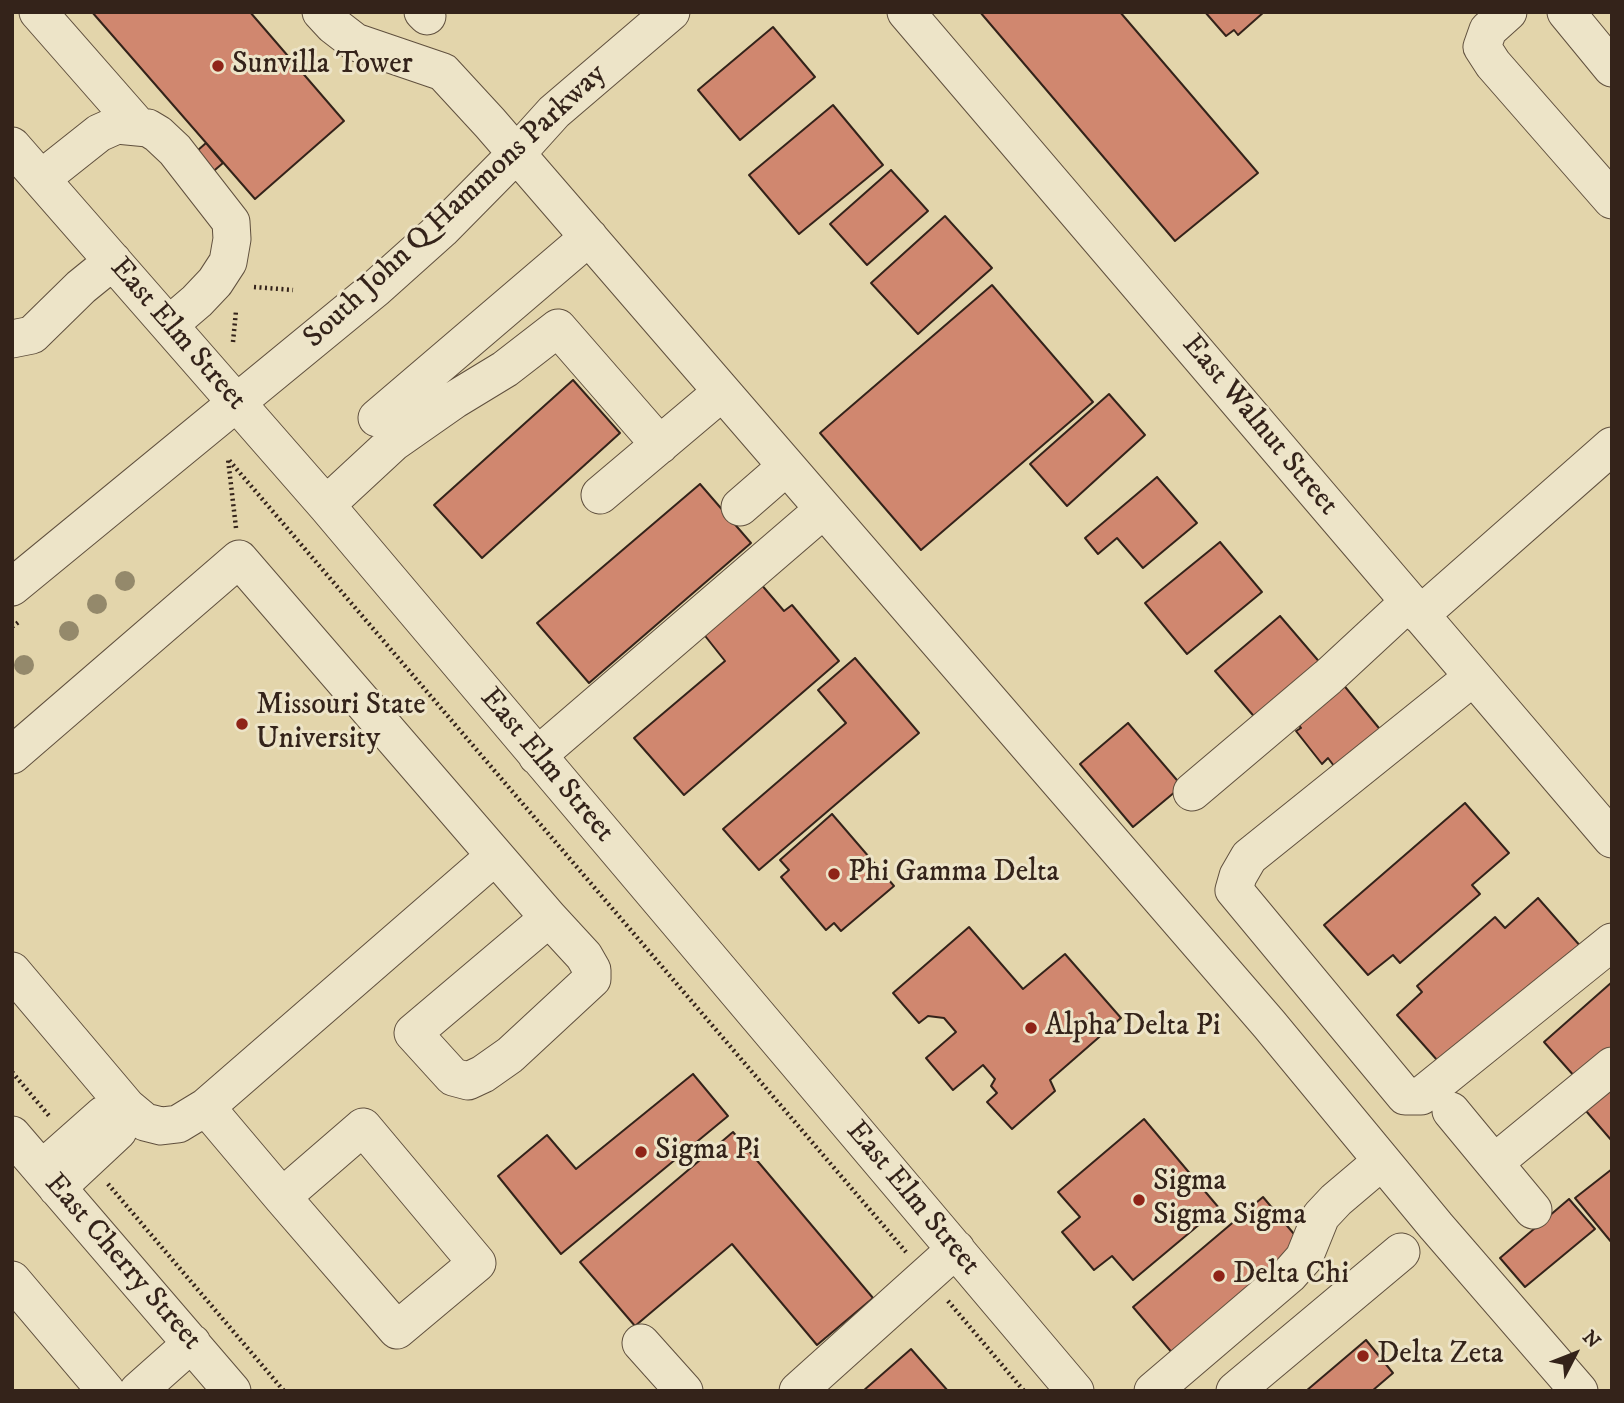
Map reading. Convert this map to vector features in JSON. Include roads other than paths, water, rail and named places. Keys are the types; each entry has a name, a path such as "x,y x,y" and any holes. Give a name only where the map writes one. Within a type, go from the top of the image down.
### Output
{"street":[{"path":"38,12 138,126"},
{"path":"321,12 355,42 443,72 517,153 1269,1024 1579,1391"},
{"name":"South John Q Hammons Parkway","path":"12,587 375,289 442,229 554,112 671,12"},
{"name":"East Walnut Street","path":"906,12 1473,677 1606,822"},
{"path":"1508,12 1488,30 1482,47 1493,64 1612,200"},
{"path":"1566,12 1612,68"},
{"path":"41,179 99,133 117,125 138,126 158,134 175,150 231,222 232,239 228,262 215,282 197,302 169,325"},
{"name":"East Elm Street","path":"12,146 326,505 1075,1391"},
{"path":"377,418 589,237"},
{"path":"12,339 32,335 81,287 113,261"},
{"path":"326,505 394,442 454,400 505,369 558,328 660,445"},
{"path":"600,495 722,391"},
{"path":"1192,792 1328,677 1612,446"},
{"path":"740,507 786,467"},
{"path":"537,756 824,510"},
{"path":"12,755 239,559 584,956 592,970 592,979 510,1055 468,1081 453,1077 413,1033 549,918"},
{"path":"1473,677 1249,858 1238,876 1234,890 1405,1096 1421,1096 1612,942"},
{"path":"12,971 127,1107 145,1122 161,1126 178,1124 205,1107 495,856"},
{"path":"1494,1163 1612,1066"},
{"path":"30,1162 80,1151 118,1131 127,1107"},
{"path":"205,1107 282,1197 397,1330 477,1263 363,1128 282,1197"},
{"path":"1451,1111 1533,1210"},
{"path":"1153,1391 1289,1275 1304,1258 1321,1216 1382,1161"},
{"name":"East Cherry Street","path":"30,1162 232,1391"},
{"path":"798,1391 956,1249"},
{"path":"1235,1391 1401,1252"},
{"path":"12,1280 106,1391"},
{"path":"138,1391 192,1343"},
{"path":"641,1343 684,1391"}],"place":[{"name":"Sunvilla Tower","path":"218,66"},
{"name":"Missouri State University","path":"242,724"},
{"name":"Phi Gamma Delta","path":"834,874"},
{"name":"Alpha Delta Pi","path":"1031,1028"},
{"name":"Sigma Pi","path":"641,1152"},
{"name":"Sigma Sigma Sigma","path":"1139,1200"},
{"name":"Delta Chi","path":"1219,1276"},
{"name":"Delta Zeta","path":"1363,1356"}]}
